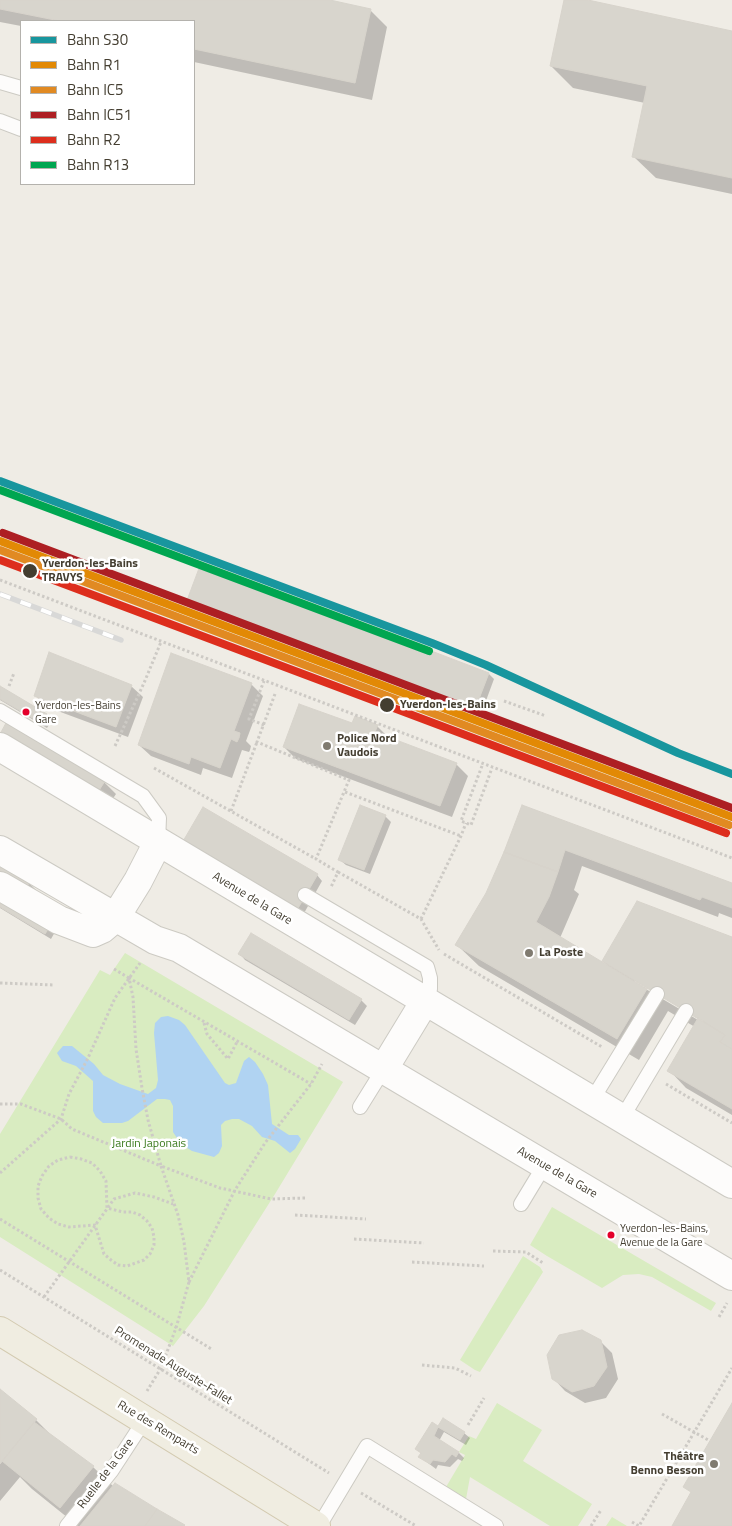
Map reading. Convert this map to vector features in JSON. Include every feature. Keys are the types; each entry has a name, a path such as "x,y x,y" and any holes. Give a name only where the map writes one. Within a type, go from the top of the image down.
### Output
{"main road":[{"name":"Rue des Remparts","path":"0,1330 144,1408 216,1463 318,1526"}],"street":[{"name":"Avenue de la Gare","path":"0,747 158,842 242,885 425,1001 732,1184"},
{"path":"0,886 59,920 93,933 102,929 115,918 138,881 158,842"},
{"name":"Avenue de la Gare","path":"0,850 155,940 179,948 544,1166 730,1288"},
{"path":"383,1070 425,1001"}],"lane":[{"path":"0,82 20,88"},
{"path":"0,120 20,130"},
{"path":"0,711 143,796 159,818 158,842"},
{"path":"305,895 427,967 430,989 425,1001"},
{"path":"592,1100 657,994"},
{"path":"622,1118 686,1011"},
{"path":"360,1107 383,1070"},
{"path":"521,1204 544,1166"},
{"name":"Ruelle de la Gare","path":"67,1526 112,1470 144,1408"},
{"path":"318,1526 367,1446 496,1526"}],"path":[{"path":"0,580 732,858"},
{"path":"115,746 161,642"},
{"path":"9,686 14,673"},
{"path":"264,681 249,720 264,725"},
{"path":"231,811 275,694"},
{"path":"504,700 546,716"},
{"path":"257,742 349,780 316,859"},
{"path":"482,766 461,820 466,823 471,824 492,768"},
{"path":"154,768 421,919 440,951 618,1057"},
{"path":"344,792 461,836"},
{"path":"421,919 466,823"},
{"path":"323,905 338,872"},
{"path":"0,1172 61,1119 69,1094 88,1058 115,998 141,962"},
{"path":"114,969 311,1084"},
{"path":"129,978 133,998 136,1049 148,1120 160,1166 184,1242 189,1282"},
{"path":"0,983 55,985"},
{"path":"204,1022 207,1034 228,1059 237,1042"},
{"path":"144,1408 176,1328 189,1282 235,1190 265,1143 311,1084 324,1060"},
{"path":"648,1074 732,1123"},
{"path":"0,1104 21,1104 61,1119 72,1129 160,1166 220,1188 272,1199 305,1198"},
{"path":"95,1225 69,1227 58,1224 41,1209 38,1198 38,1186 49,1166 58,1160 70,1157 81,1158 92,1163 106,1181 107,1208"},
{"path":"44,1297 114,1199 135,1193 173,1204"},
{"path":"95,1225 104,1254 118,1265 136,1264 150,1254 154,1245 154,1237 152,1228 147,1221 140,1215 107,1208"},
{"path":"295,1215 366,1219"},
{"path":"0,1219 213,1350"},
{"path":"354,1239 424,1243"},
{"path":"493,1251 526,1252 543,1263"},
{"path":"412,1262 484,1266"},
{"name":"Promenade Auguste-Fallet","path":"0,1270 336,1477"},
{"path":"719,1317 730,1288"},
{"path":"422,1365 456,1368 471,1376"},
{"path":"632,1522 639,1526 732,1368"},
{"path":"468,1426 484,1398"},
{"path":"662,1414 710,1441"},
{"path":"356,1490 416,1526"},
{"path":"591,1526 601,1510"}],"green space":[{"name":"Jardin Japonais","path":"125,953 343,1082 204,1306 173,1346 0,1237 0,1134 100,970 110,975"},
{"path":"552,1207 716,1303 711,1311 652,1277 639,1274 623,1275 602,1288 547,1256 530,1245"},
{"path":"523,1256 540,1267 543,1272 480,1372 460,1360"},
{"path":"497,1403 542,1430 523,1461 592,1504 578,1526 550,1526 470,1477 466,1499 446,1487 465,1455 459,1452 469,1436 476,1439"},
{"path":"612,1517 627,1526 606,1526"}],"water":[{"path":"168,1016 179,1020 185,1025 225,1083 229,1085 236,1083 244,1061 249,1057 255,1062 268,1085 272,1124 289,1135 298,1135 301,1139 295,1149 290,1153 275,1141 262,1137 252,1126 239,1119 232,1119 225,1121 221,1125 222,1146 219,1153 214,1157 192,1151 181,1144 173,1132 173,1106 170,1100 165,1099 157,1099 128,1121 122,1123 103,1123 96,1117 93,1111 93,1081 76,1066 62,1061 57,1053 63,1046 72,1046 94,1064 103,1075 120,1084 148,1094 156,1088 158,1080 154,1033 155,1023 161,1017"}],"building":[{"path":"0,0 330,0 371,9 355,83 195,49 195,20 55,20 0,9"},
{"path":"564,0 588,0 732,31 732,178 632,157 647,86 550,66"},
{"path":"201,563 489,673 474,712 186,603"},
{"path":"49,652 132,685 116,727 34,696"},
{"path":"171,653 252,683 234,731 240,733 239,738 237,742 231,739 220,768 191,757 189,764 138,745"},
{"path":"0,686 47,714 41,723 0,699"},
{"path":"299,704 352,723 355,716 378,725 375,732 457,763 440,806 283,747"},
{"path":"6,723 105,781 98,792 0,734"},
{"path":"360,805 386,815 364,870 338,860"},
{"path":"522,805 732,883 732,908 702,897 700,900 565,850 558,872 504,852"},
{"path":"203,807 318,874 297,910 182,843"},
{"name":"La Poste","path":"504,852 558,872 549,897 536,922 647,989 617,1039 455,945 486,893"},
{"path":"0,864 30,882 23,892 0,879"},
{"path":"0,895 51,925 45,934 0,907"},
{"path":"637,901 732,937 732,1049 720,1042 725,1035 602,961"},
{"path":"251,933 362,999 349,1020 238,954"},
{"path":"698,1018 725,1035 720,1042 732,1049 732,1109 667,1071"},
{"path":"582,1330 601,1340 607,1367 594,1386 572,1392 552,1379 547,1355 559,1335"},
{"path":"0,1389 37,1419 0,1464"},
{"name":"Théâtre Benno Besson","path":"732,1403 732,1526 672,1526 691,1492 683,1487"},
{"path":"443,1418 465,1432 460,1440 438,1427 434,1436 459,1452 456,1457 452,1454 445,1462 433,1460 430,1464 418,1457 421,1453 415,1449 432,1422 438,1426"},
{"path":"34,1422 94,1466 60,1508 2,1461"},
{"path":"115,1483 157,1509 145,1526 80,1526"},
{"path":"157,1509 185,1525 145,1526"}],"railway":[{"path":"0,594 121,640"}],"rail line":[{"name":"S30","path":"0,481 432,643 486,665 678,753 732,774"},
{"name":"R13","path":"0,490 429,651"},
{"name":"IC51","path":"3,533 732,808"},
{"name":"R1","path":"0,541 732,817"},
{"name":"IC5","path":"0,550 729,825"},
{"name":"R2","path":"0,560 726,833"}],"place":[{"name":"Yverdon-les-Bains TRAVYS","path":"30,571"},
{"name":"Yverdon-les-Bains","path":"387,705"},
{"name":"Yverdon-les-Bains Gare","path":"26,712"},
{"name":"Police Nord Vaudois","path":"327,746"},
{"name":"La Poste","path":"529,953"},
{"name":"Yverdon-les-Bains, Avenue de la Gare","path":"611,1235"},
{"name":"Théâtre Benno Besson","path":"714,1464"}]}
